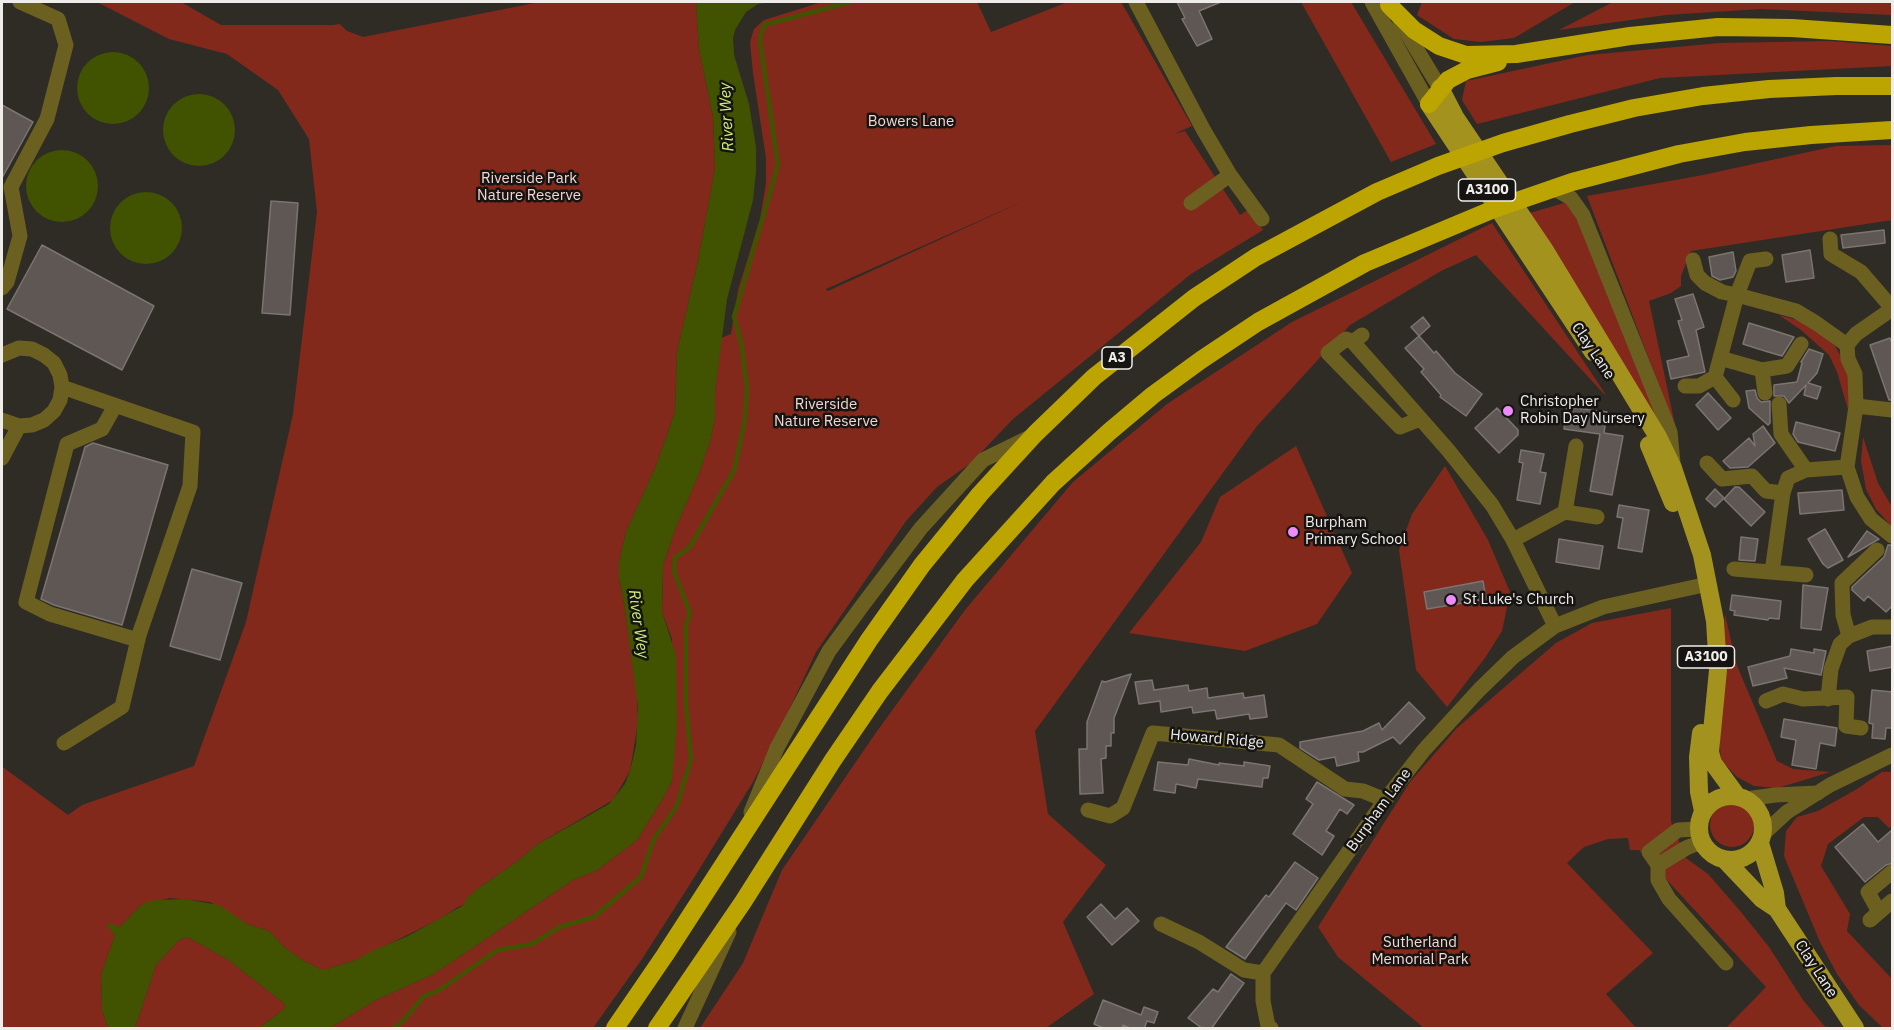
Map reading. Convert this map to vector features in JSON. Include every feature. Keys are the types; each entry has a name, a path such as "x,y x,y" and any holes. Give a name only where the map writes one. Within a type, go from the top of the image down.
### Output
{"highway":[{"path":"1383,3 1414,30 1448,50 1466,55 1516,54 1599,40 1718,27 1792,28 1893,35"},
{"path":"1429,104 1448,80 1467,70 1495,63 1516,54"},
{"name":"A3","path":"615,1029 869,640 922,565 980,495 1035,434 1094,377 1194,298 1256,257 1377,192 1438,166 1503,143 1570,123 1634,108 1703,96 1769,89 1893,87"},
{"path":"657,1029 743,902 833,760 880,691 930,624 1001,538 1053,483 1153,395 1201,360 1258,322 1365,263 1494,208 1553,188 1679,154 1745,142 1893,130"}],"main road":[{"name":"Clay Lane","path":"1440,88 1449,120 1658,437 1673,468 1694,530 1703,585 1718,651 1710,752 1713,763 1742,797 1757,809 1763,824 1761,838 1777,909"},
{"name":"Clay Lane","path":"1429,104 1449,120"},
{"name":"Clay Lane","path":"1537,253 1621,393 1649,445 1703,585 1707,663 1706,703 1698,757 1699,792 1703,811 1700,836 1707,850 1725,860 1762,899 1777,909 1855,1029"},
{"path":"1703,811 1717,798 1727,795 1742,797"},
{"path":"1725,860 1735,860 1749,855 1761,838"}],"street":[{"path":"2,288 6,282 20,236 11,187 47,119 66,45 58,19 20,2"},
{"path":"1136,2 1203,129 1230,175 1262,219"},
{"name":"Clay Lane","path":"1383,3 1405,28 1440,88"},
{"name":"Clay Lane","path":"1383,3 1429,104"},
{"path":"1191,203 1230,175"},
{"path":"1553,188 1571,198 1583,215 1670,432 1674,505"},
{"path":"1830,239 1831,254 1861,272 1893,308 1856,334 1847,345 1848,359 1855,374 1856,406 1847,467 1857,497 1871,519 1893,536"},
{"path":"1685,386 1699,386 1714,377 1745,271 1750,261 1766,259"},
{"path":"1693,260 1697,275 1705,283 1722,291 1796,311 1847,345"},
{"path":"1420,419 1400,427 1355,378 1328,353 1346,339 1357,339 1492,505 1513,540 1556,626"},
{"path":"1720,358 1762,370 1787,366 1801,344"},
{"path":"2,355 19,348 32,349 44,355 54,363 60,375 62,387 60,400 54,411 44,420 32,425 20,426 2,420"},
{"path":"1762,370 1765,393"},
{"path":"1714,377 1733,400"},
{"path":"62,387 193,432 190,486 138,640 122,707 64,743"},
{"path":"1779,404 1781,434 1806,470"},
{"path":"115,406 102,429 68,444 26,602 50,614 138,640"},
{"path":"1856,406 1893,410"},
{"path":"2,458 20,426"},
{"path":"741,837 777,748 829,651 921,528 983,460 1035,434"},
{"path":"1565,512 1576,446"},
{"path":"1707,463 1722,479 1752,476 1766,491 1783,493"},
{"path":"1772,572 1783,493 1788,478 1806,470 1847,467"},
{"path":"1513,540 1565,512 1597,517"},
{"path":"1849,636 1843,615 1842,583 1877,550"},
{"path":"1734,569 1806,575"},
{"name":"Burpham Lane","path":"1263,973 1385,800 1424,750 1513,657 1556,626 1603,607 1703,585"},
{"path":"1828,699 1835,655 1840,644 1849,636 1872,627 1893,627"},
{"path":"1766,701 1783,694 1803,699 1847,697 1846,726 1861,728"},
{"name":"Howard Ridge","path":"1088,810 1110,816 1123,808 1153,733 1279,745 1345,789 1363,791 1385,800"},
{"path":"1761,838 1787,812 1818,793 1893,755"},
{"path":"1742,797 1818,793"},
{"path":"1700,836 1678,830 1649,852 1658,865 1658,880 1669,899 1726,963"},
{"path":"1658,865 1686,848 1700,836"},
{"path":"1893,872 1868,892 1875,916 1893,901"},
{"path":"685,1029 743,902"},
{"path":"1161,924 1198,942 1244,970 1263,973 1263,1001 1268,1026 1271,1029"}],"green space":[{"name":"Riverside Park Nature Reserve","path":"97,2 181,2 221,25 340,24 347,31 363,37 540,2 696,2 699,49 713,117 715,168 698,261 677,352 675,412 656,466 626,532 619,562 619,579 637,694 638,722 630,771 613,800 538,844 476,890 464,905 356,960 327,969 320,969 304,961 285,948 269,931 247,924 210,902 170,898 140,906 120,927 113,926 112,930 115,935 101,975 102,1010 108,1028 2,1028 2,768 68,815 82,805 194,766 246,622 293,414 317,212 309,139 278,90 227,54 169,39"},
{"name":"Riverside Nature Reserve","path":"822,2 977,2 991,32 1068,2 1121,2 1192,126 1174,134 1185,131 1240,215 1248,210 1263,230 1191,274 1013,419 971,463 937,487 906,521 816,652 753,782 642,959 593,1028 330,1028 376,1000 434,974 573,880 596,871 637,840 672,780 672,639 662,612 663,565 711,438 715,417 715,392 721,338 731,334 738,290 760,219 766,183 766,158 750,42 754,29 764,20","holes":["1028,199 828,291 826,289"]},
{"path":"1301,2 1351,2 1436,144 1391,162"},
{"path":"1422,2 1575,2 1514,38 1481,42 1454,39 1417,15"},
{"path":"1613,2 1892,2 1892,15 1761,9 1666,15 1559,30"},
{"path":"1831,41 1892,46 1892,66 1660,78 1477,124 1462,100 1466,81 1588,55 1720,43"},
{"path":"1892,145 1892,220 1691,251 1681,276 1681,286 1671,293 1649,301 1676,430 1587,196 1703,175 1836,146"},
{"path":"1571,201 1664,430 1530,213"},
{"path":"1492,223 1606,395 1476,255 1441,271 1350,325 1257,426 1035,731 1048,814 1106,865 1063,922 1094,994 1046,1028 700,1028 743,963 782,870 875,734 965,610 1073,482 1167,404 1292,322"},
{"path":"1779,315 1807,323 1835,346 1851,379 1849,413 1837,372 1829,355 1801,330"},
{"path":"1863,437 1878,483 1892,507 1892,527 1876,509 1866,489 1861,461"},
{"path":"1296,446 1352,573 1317,624 1245,651 1129,633 1201,542 1220,497"},
{"path":"1445,466 1488,540 1510,592 1502,631 1485,658 1447,707 1416,670 1399,550 1412,514"},
{"name":"Sutherland Memorial Park","path":"1671,608 1671,822 1686,858 1708,874 1741,912 1769,947 1803,1000 1826,1028 1726,1028 1766,987 1639,850 1630,850 1628,838 1608,839 1584,847 1567,863 1653,953 1606,994 1636,1028 1424,1028 1338,957 1318,927 1410,782 1457,728 1556,643 1592,623"},
{"path":"1725,614 1736,663 1777,761 1793,769 1830,772 1778,788 1754,786 1737,777 1721,760 1719,733"},
{"path":"1882,772 1892,772 1892,826 1889,828 1878,817 1864,817 1828,844 1821,866 1850,914 1847,931 1892,979 1892,1028 1883,1028 1859,1005 1837,974 1820,942 1784,856 1786,831 1797,817 1818,811"},
{"path":"1732,803 1741,804 1748,809 1753,816 1753,834 1748,841 1741,846 1732,847 1723,846 1716,841 1711,834 1710,825 1711,816 1716,809 1723,804"},
{"path":"187,937 227,959 285,1004 284,1009 259,1028 135,1028 156,965 179,940"}],"water":[{"name":"River Wey","path":"696,2 773,2 758,4 746,12 733,38 734,55 749,104 756,147 756,172 753,200 727,299 711,438 663,565 662,612 676,655 677,725 672,780 665,795 637,840 596,871 573,880 434,974 376,1000 330,1028 259,1028 284,1009 285,1004 227,959 187,937 179,940 156,965 135,1028 108,1028 102,1010 101,975 115,935 107,926 109,923 120,927 140,906 147,902 184,899 219,905 247,924 269,931 285,948 304,961 320,969 327,969 356,960 408,936 464,905 466,899 476,890 538,844 609,804 625,784 636,746 638,707 619,579 619,562 626,532 656,466 675,412 677,352 698,261 715,168 713,117 699,49"},
{"path":"113,52 133,58 143,68 149,88 143,108 133,118 113,124 93,118 83,108 77,88 83,68 93,58"},
{"path":"199,94 219,100 229,110 235,130 229,150 219,160 199,166 179,160 169,150 163,130 169,110 179,100"},
{"path":"62,150 82,156 92,166 98,186 92,206 82,216 62,222 42,216 32,206 26,186 32,166 42,156"},
{"path":"146,192 166,198 176,208 182,228 176,248 166,258 146,264 126,258 116,248 110,228 116,208 126,198"}],"building":[{"path":"1177,2 1221,2 1199,11 1212,39 1197,46 1182,19 1185,18"},
{"path":"2,105 33,122 2,178"},
{"path":"271,201 298,203 290,315 262,313"},
{"path":"1884,230 1885,243 1843,248 1841,235"},
{"path":"42,245 154,306 122,370 7,309"},
{"path":"1810,250 1814,278 1786,282 1782,255"},
{"path":"1733,252 1736,271 1733,277 1720,280 1712,276 1709,257"},
{"path":"1693,294 1704,327 1696,330 1705,372 1671,379 1667,361 1689,356 1678,321 1682,320 1675,299"},
{"path":"1423,317 1430,326 1419,336 1411,327"},
{"path":"1749,323 1794,337 1782,356 1765,351 1743,344"},
{"path":"1419,336 1455,373 1482,394 1466,416 1440,397 1441,395 1421,372 1424,369 1405,348"},
{"path":"1890,338 1893,346 1893,400 1889,400 1870,345"},
{"path":"1809,349 1823,354 1817,373 1808,383 1821,387 1817,399 1804,395 1806,385 1789,403 1784,396 1774,396 1774,385 1797,382 1801,362"},
{"path":"1755,390 1761,402 1770,401 1770,423 1768,425 1749,408 1746,391"},
{"path":"1708,393 1731,418 1718,430 1696,405"},
{"path":"1567,407 1607,412 1604,433 1623,436 1612,495 1590,491 1600,434 1564,429"},
{"path":"1497,408 1518,430 1518,435 1499,453 1475,428"},
{"path":"1796,422 1840,433 1835,451 1798,442 1793,434"},
{"path":"1763,426 1775,443 1748,467 1730,468 1723,461 1749,438 1755,446 1753,434"},
{"path":"93,443 168,465 122,625 41,599 85,447"},
{"path":"1521,450 1544,454 1540,472 1546,473 1540,504 1517,500 1523,463 1519,462"},
{"path":"1735,487 1739,487 1765,512 1751,526 1724,499"},
{"path":"1715,489 1724,498 1715,507 1706,499"},
{"path":"1842,490 1844,510 1800,514 1798,493"},
{"path":"1619,505 1649,510 1642,552 1618,548 1623,518 1617,517"},
{"path":"1825,529 1843,560 1828,568 1823,564 1808,539"},
{"path":"1867,531 1879,539 1848,557"},
{"path":"1741,537 1758,539 1755,561 1739,560"},
{"path":"1559,539 1603,546 1599,569 1556,562"},
{"path":"1888,545 1893,545 1893,605 1886,612 1868,596 1864,601 1852,590 1852,587 1884,557"},
{"path":"192,569 242,583 220,660 170,646"},
{"name":"St Luke's Church","path":"1483,581 1486,599 1427,609 1424,592"},
{"path":"1803,585 1828,588 1821,630 1801,628"},
{"path":"1732,595 1781,601 1779,619 1769,618 1768,620 1734,615 1735,611 1730,610"},
{"path":"1893,646 1893,667 1870,671 1867,651"},
{"path":"1791,649 1814,653 1814,649 1826,651 1821,675 1784,668 1787,678 1753,686 1748,667 1790,656"},
{"path":"1131,674 1114,718 1111,746 1106,746 1106,758 1101,759 1103,793 1080,794 1079,749 1087,749 1087,722 1102,681"},
{"path":"1152,680 1154,690 1188,685 1189,691 1207,688 1208,698 1243,693 1244,698 1264,695 1267,717 1250,719 1249,714 1217,719 1215,710 1193,713 1192,707 1161,712 1160,701 1139,704 1135,682"},
{"path":"1872,690 1893,692 1893,728 1886,728 1885,739 1872,738 1873,724 1869,723"},
{"path":"1409,702 1425,718 1400,744 1393,737 1363,752 1358,752 1359,761 1337,766 1335,757 1319,760 1300,748 1300,742 1363,731 1379,723 1382,730"},
{"path":"1784,719 1837,728 1835,746 1820,743 1816,769 1792,765 1796,740 1781,737"},
{"path":"1189,759 1219,765 1219,763 1244,766 1244,762 1270,766 1268,778 1263,778 1262,787 1198,779 1196,788 1176,784 1175,793 1154,790 1158,762 1188,765"},
{"path":"1317,782 1354,805 1347,814 1340,809 1326,831 1334,836 1322,855 1293,834 1313,804 1306,799"},
{"path":"1863,824 1878,842 1893,829 1893,863 1886,865 1865,882 1835,847"},
{"path":"1295,862 1318,878 1296,910 1286,903 1245,959 1226,947 1266,895 1269,897"},
{"path":"1101,904 1115,919 1127,908 1139,921 1112,945 1087,917"},
{"path":"1231,974 1244,983 1211,1029 1203,1029 1188,1018 1213,989 1218,992"},
{"path":"1103,1000 1141,1015 1144,1007 1158,1012 1154,1023 1147,1021 1144,1029 1132,1029 1123,1025 1121,1029 1106,1029 1094,1024"}],"waterway":[{"path":"394,1028 404,1020 424,996 438,991 498,950 532,944 560,927 594,917 641,877 654,839 677,806 691,759 686,705 686,625 690,613 674,571 675,558 690,547 734,471 745,420 747,387 741,342 734,317 778,165 760,40 764,25 851,2"}],"place":[{"name":"Christopher Robin Day Nursery","path":"1508,411"},
{"name":"Burpham Primary School","path":"1293,532"},
{"name":"St Luke's Church","path":"1451,600"}],"park label":[{"name":"Bowers Lane","path":"911,122"}]}
